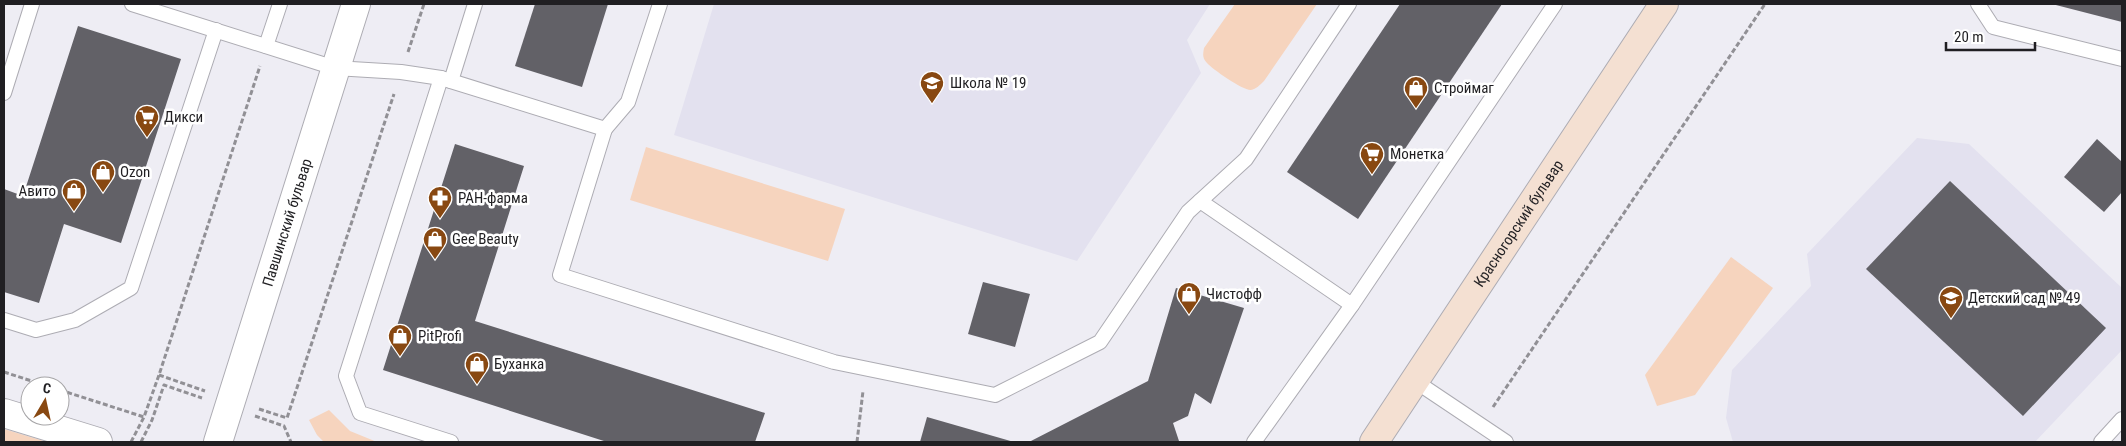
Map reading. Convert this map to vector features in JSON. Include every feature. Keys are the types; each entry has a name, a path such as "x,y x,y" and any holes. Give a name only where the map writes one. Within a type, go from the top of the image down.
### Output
{"main road":[{"name":"Красногорский бульвар","path":"1374,442 1664,4"}],"street":[{"name":"Павшинский бульвар","path":"218,442 356,4"},
{"path":"4,413 98,442"}],"lane":[{"path":"4,92 32,4"},
{"path":"132,4 335,68 401,72 446,80 605,129"},
{"path":"266,46 280,4"},
{"path":"451,442 360,413 346,376 446,80 475,4"},
{"path":"660,4 628,102 605,129 560,274 834,362 995,395 1100,342 1188,212 1246,159 1349,4"},
{"path":"1254,442 1352,305 1555,4"},
{"path":"1978,4 1993,27 2122,58"},
{"path":"4,320 36,330 75,320 131,288 216,30"},
{"path":"1200,201 1352,305"},
{"path":"1415,380 1506,442"},
{"path":"2101,442 2122,419"}],"path":[{"path":"159,375 287,418 424,4"},
{"path":"1481,425 1765,4"},
{"path":"132,442 144,417 159,375 266,46"},
{"path":"858,442 865,368"},
{"path":"4,372 20,377"},
{"path":"70,393 144,417"}],"shaded area":[{"name":"Школа № 19","path":"714,4 1210,4 1187,40 1201,73 1077,261 674,135"},
{"path":"1235,4 1317,4 1264,81 1251,90 1242,87 1221,74 1207,63 1203,56 1204,48"},
{"name":"Детский сад № 49","path":"1917,138 1969,144 2122,288 2122,350 2035,442 1733,442 1726,418 1732,370 1811,286 1807,254"},
{"path":"646,147 845,209 828,261 630,200"},
{"path":"1731,257 1773,288 1695,395 1657,406 1645,375"},
{"path":"329,410 350,431 377,442 324,442 317,435 309,420"},
{"path":"4,429 47,442 4,442"}],"building":[{"path":"535,4 608,4 582,87 515,66"},
{"path":"1400,4 1502,4 1358,219 1287,172"},
{"path":"2052,4 2122,4 2122,22"},
{"path":"78,26 181,59 121,243 64,224 39,303 4,292 4,189 23,196"},
{"path":"2097,139 2122,162 2122,192 2104,212 2064,177"},
{"path":"455,144 524,166 475,321 765,413 755,442 607,442 383,370"},
{"path":"1950,181 2106,328 2023,416 1866,269"},
{"path":"983,282 1030,294 1015,347 968,334"},
{"path":"1176,288 1244,308 1211,404 1195,393 1188,416 1173,423 1179,441 1029,442 1148,381"},
{"path":"927,417 1014,442 920,442"}],"place":[{"name":"Школа № 19","path":"932,104"},
{"name":"Строймаг","path":"1416,109"},
{"name":"Дикси","path":"147,138"},
{"name":"Монетка","path":"1372,175"},
{"name":"Ozon","path":"103,193"},
{"name":"Авито","path":"74,212"},
{"name":"РАН-фарма","path":"440,219"},
{"name":"Gee Beauty","path":"435,260"},
{"name":"Чистофф","path":"1189,315"},
{"name":"Детский сад № 49","path":"1951,319"},
{"name":"PitProfi","path":"400,357"},
{"name":"Буханка","path":"477,385"}]}
